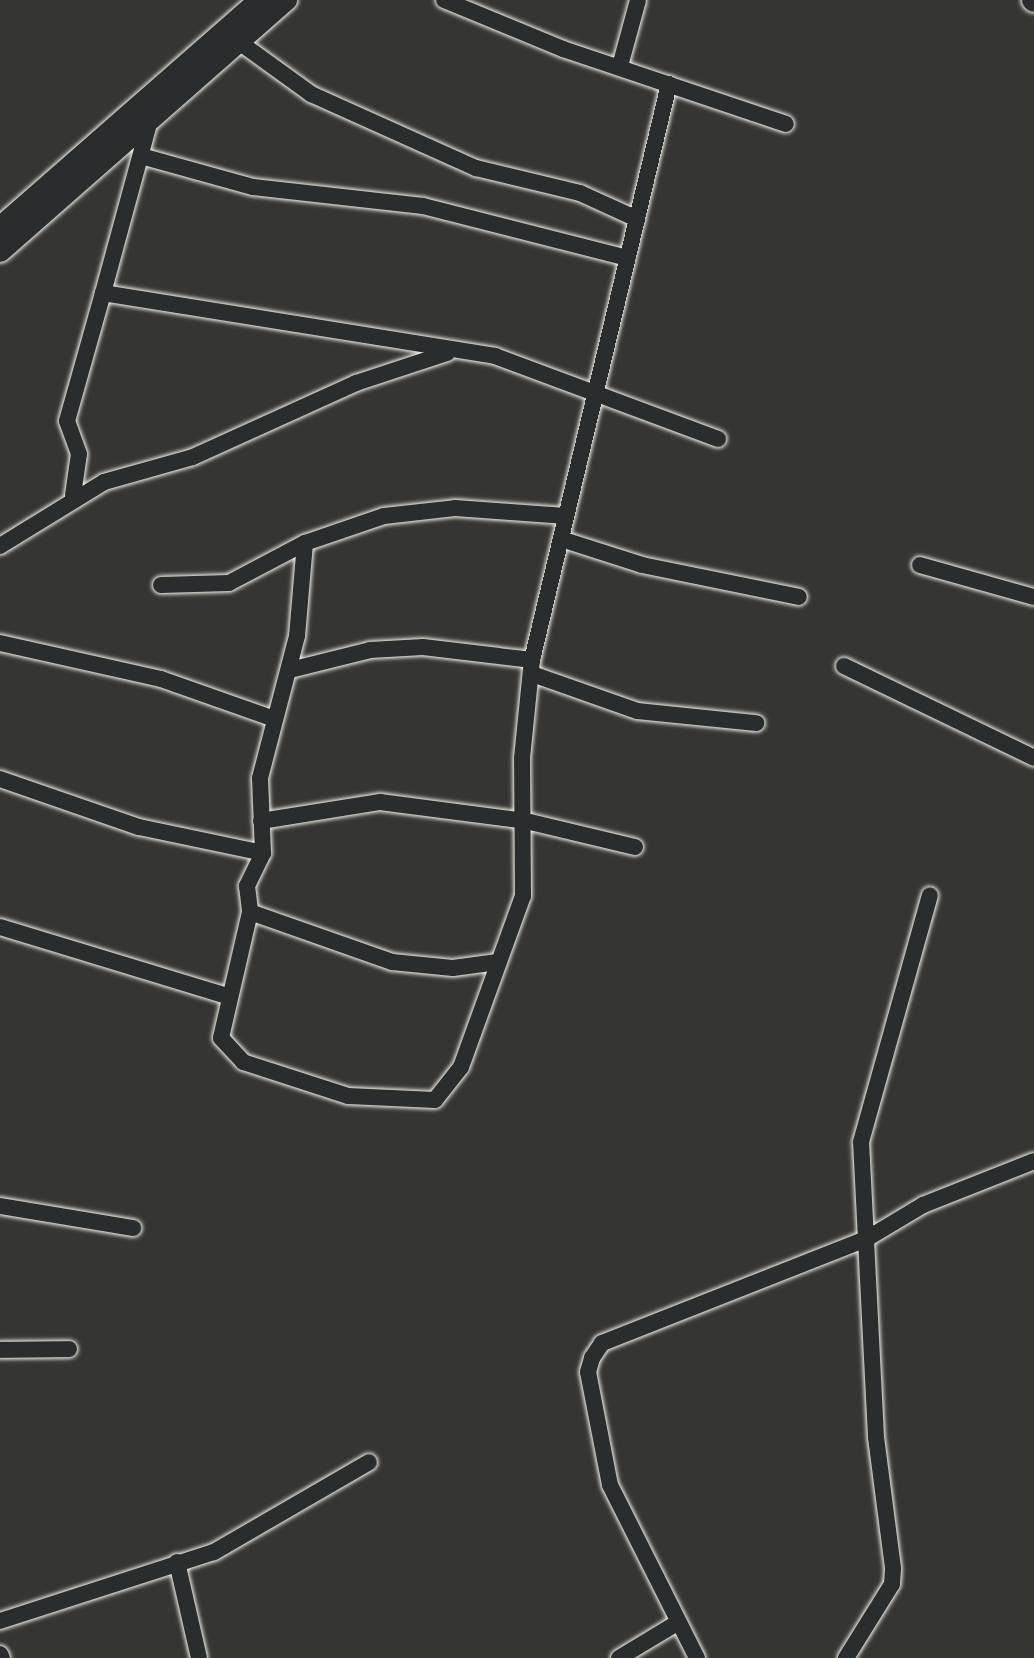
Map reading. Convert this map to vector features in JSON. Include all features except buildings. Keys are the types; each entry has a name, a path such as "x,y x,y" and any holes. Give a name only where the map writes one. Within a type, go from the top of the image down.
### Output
{"main road":[{"path":"0,228 260,0"},
{"path":"0,251 286,0"}],"street":[{"path":"444,0 786,124"},
{"path":"620,66 638,0"},
{"path":"239,42 311,94 476,168 591,197 637,219"},
{"path":"305,543 290,670 272,718 261,821 263,853 247,886 250,912 227,996 221,1038 243,1062 383,1103 435,1100 461,1067 523,896 526,821 522,758 533,668 669,84"},
{"path":"73,495 79,454 67,421 150,120"},
{"path":"141,156 253,187 423,206 627,258"},
{"path":"103,293 450,352 495,356 596,391 718,439"},
{"path":"0,546 73,495 193,457 356,383 450,352"},
{"path":"161,585 229,583 305,543 353,523 426,511 566,516"},
{"path":"561,539 642,565 799,597"},
{"path":"920,565 1034,597"},
{"path":"0,643 161,679 272,718"},
{"path":"290,670 370,650 423,647 533,668 637,711 756,723"},
{"path":"844,666 1034,758"},
{"path":"0,779 139,827 263,853"},
{"path":"261,821 380,802 526,821 635,847"},
{"path":"846,1658 892,1584 893,1568 876,1437 861,1142 930,895"},
{"path":"250,912 392,962 453,968 498,962"},
{"path":"0,927 227,996"},
{"path":"697,1658 610,1485 588,1372 592,1358 602,1343 868,1238 923,1205 1034,1161"},
{"path":"0,1206 133,1228"},
{"path":"0,1350 69,1349"},
{"path":"0,1621 177,1562 262,1529 369,1462"},
{"path":"177,1562 199,1658"},
{"path":"619,1658 677,1623"}]}
